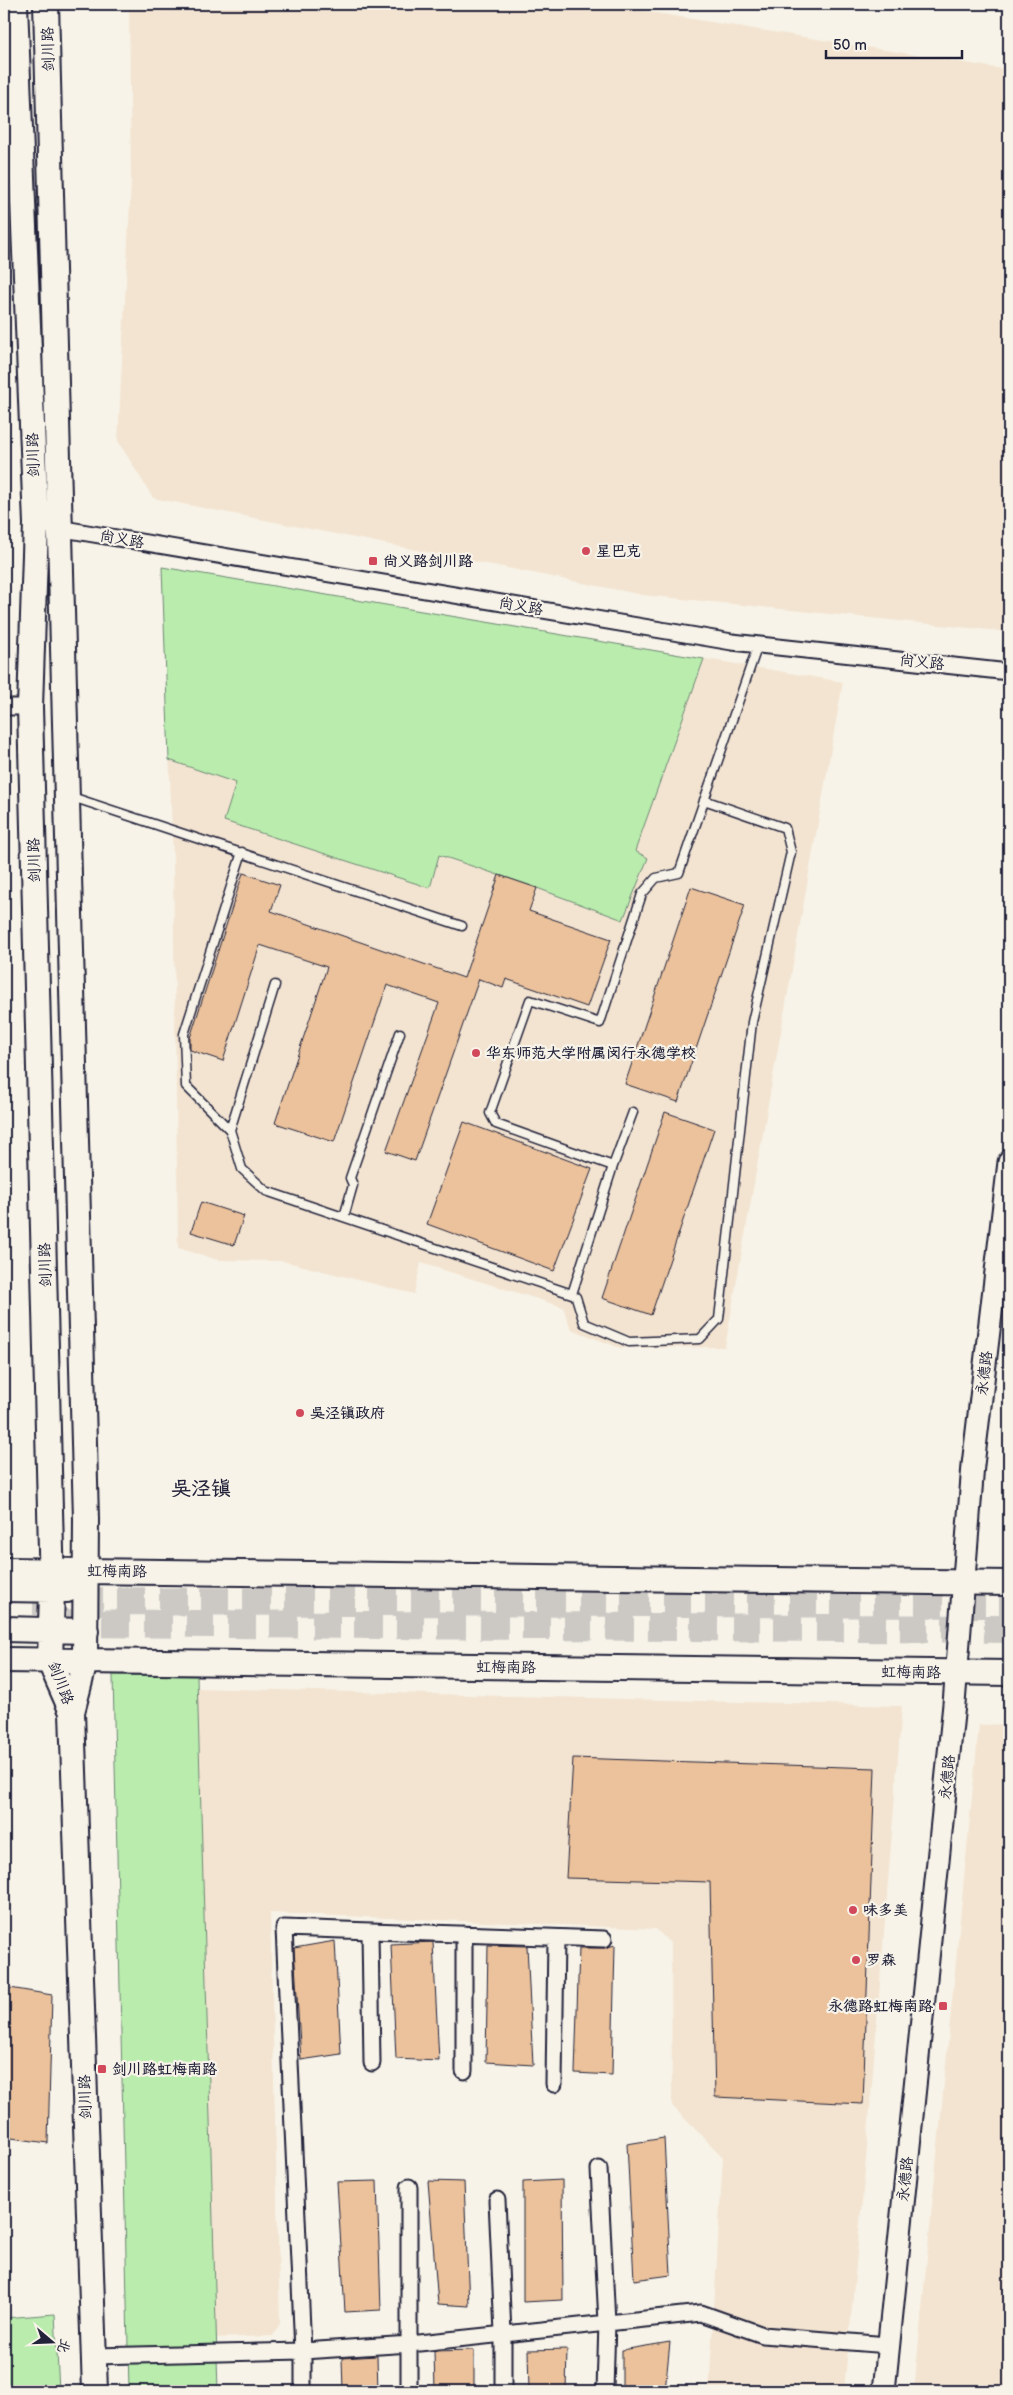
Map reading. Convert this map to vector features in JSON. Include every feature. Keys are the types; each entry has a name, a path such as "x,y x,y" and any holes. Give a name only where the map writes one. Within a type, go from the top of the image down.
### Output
{"main road":[{"name":"剑川路","path":"15,4 36,524 30,707 52,1580 50,1662 72,1712"},
{"name":"剑川路","path":"46,4 86,1581 85,1662 72,1712 95,2391"},
{"name":"虹梅南路","path":"4,1570 52,1580 86,1581 1009,1583"},
{"name":"虹梅南路","path":"4,1589 52,1580"},
{"path":"4,1629 86,1631"},
{"name":"虹梅南路","path":"4,1660 1009,1672"}],"street":[{"name":"尚义路","path":"36,524 758,645 1009,672"},
{"path":"4,707 30,707"},
{"name":"永德路","path":"884,2391 958,1672 963,1582 973,1465 1009,1162"},
{"path":"304,2391 284,1928 604,1939"},
{"path":"370,1931 372,2062"},
{"path":"464,1934 464,2071"},
{"path":"554,2084 556,1938"},
{"path":"599,2168 607,2322 605,2391"},
{"path":"409,2187 409,2391"},
{"path":"497,2200 503,2334 503,2391"},
{"path":"94,2356 303,2351 410,2344 701,2313 763,2335 888,2345"}],"lane":[{"path":"613,1166 496,1124 490,1113 530,1000 600,1022 642,894 656,878 679,873 758,645"},
{"path":"67,796 242,852 462,926"},
{"path":"576,1297 584,1323 629,1342 700,1338 719,1319 752,1022 791,852 785,828 704,800"},
{"path":"242,852 184,1034 186,1086 230,1130 242,1169 266,1191 572,1294 613,1166 633,1112"},
{"path":"230,1130 274,985"},
{"path":"344,1217 353,1185 350,1178 400,1033"}],"shaded area":[{"path":"129,4 599,4 1009,70 1009,632 643,595 153,498 118,441 131,182"},
{"name":"华东师范大学附属闵行永德学校","path":"162,567 843,682 725,1347 620,1348 571,1329 563,1307 421,1263 414,1294 283,1261 218,1260 178,1248 173,859"},
{"path":"197,1688 902,1706 866,2159 844,2391 709,2391 723,2157 672,2106 671,1944 656,1929 270,1913 280,2323 273,2336 214,2338"},
{"path":"1009,1724 1009,2391 914,2391 979,1725"}],"green space":[{"path":"162,567 704,659 635,851 648,858 623,920 537,888 439,855 430,888 224,821 236,783 169,760"},
{"path":"113,1675 197,1676 218,2391 129,2391"},
{"path":"55,2314 59,2391 4,2391 4,2318"}],"building":[{"path":"243,873 280,885 271,911 464,978 499,875 537,888 529,911 611,939 587,1007 506,979 503,988 479,979 415,1161 386,1151 439,1003 387,985 334,1142 275,1123 327,967 260,945 223,1061 190,1050 190,1038"},
{"path":"691,887 745,905 678,1102 625,1084"},
{"path":"665,1112 714,1129 651,1315 602,1298"},
{"path":"464,1122 592,1169 554,1271 427,1224"},
{"path":"201,1202 244,1216 234,1245 191,1232"},
{"path":"573,1758 875,1768 863,2104 715,2097 710,1882 566,1878"},
{"path":"335,1941 341,2054 301,2060 294,1948"},
{"path":"433,1942 439,2061 396,2059 391,1944"},
{"path":"488,1945 527,1946 533,2065 486,2062"},
{"path":"615,1945 612,2075 575,2073 579,1948 604,1948"},
{"path":"4,1987 52,1995 48,2143 4,2137"},
{"path":"664,2138 671,2275 634,2280 627,2144"},
{"path":"562,2180 563,2300 523,2302 523,2182"},
{"path":"377,2181 381,2310 345,2312 337,2182"},
{"path":"428,2181 464,2182 469,2306 438,2304"},
{"path":"670,2342 665,2391 622,2391 622,2350"},
{"path":"567,2349 566,2391 529,2391 528,2350"},
{"path":"474,2350 474,2391 435,2391 434,2351"},
{"path":"377,2356 378,2391 343,2391 342,2358"}],"tunnel":[{"path":"33,1601 1009,1604"},
{"path":"60,1623 1009,1629"}],"place":[{"name":"星巴克","path":"586,551"},
{"name":"尚义路剑川路","path":"373,561"},
{"name":"华东师范大学附属闵行永德学校","path":"476,1053"},
{"name":"吴泾镇政府","path":"300,1413"},
{"name":"味多美","path":"853,1910"},
{"name":"罗森","path":"856,1960"},
{"name":"永德路虹梅南路","path":"943,2006"},
{"name":"剑川路虹梅南路","path":"102,2069"}],"district":[{"name":"吴泾镇","path":"201,1488"}]}
